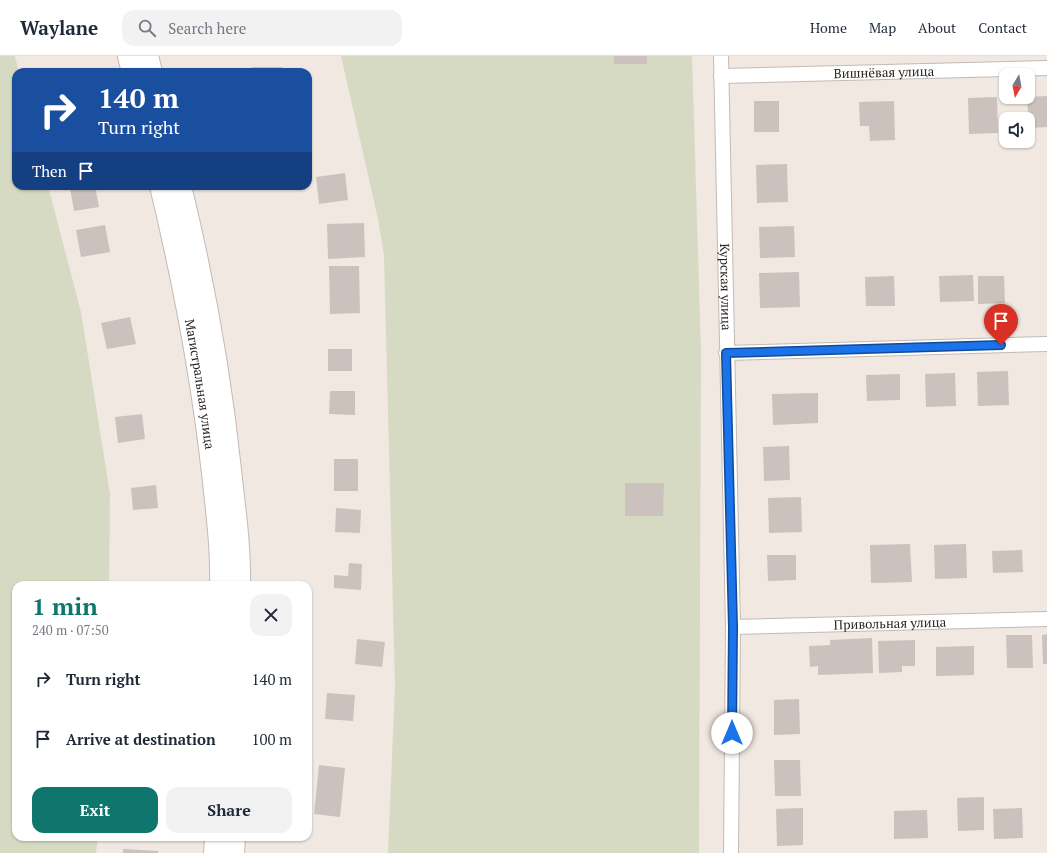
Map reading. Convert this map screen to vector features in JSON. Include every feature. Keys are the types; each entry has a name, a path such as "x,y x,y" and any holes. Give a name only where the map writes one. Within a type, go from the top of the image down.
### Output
{"highway":[{"path":"129,56 132,68"},
{"path":"147,56 150,68"},
{"name":"Магистральная улица","path":"162,190 197,349 218,524 221,581"},
{"name":"Магистральная улица","path":"181,190 214,346 236,523 239,581"},
{"path":"216,841 216,853"},
{"path":"233,853 234,841"}],"street":[{"name":"Курская улица","path":"721,56 720,76 733,627 731,853"},
{"name":"Вишнёвая улица","path":"720,76 1047,68"},
{"path":"726,353 1047,344"},
{"name":"Привольная улица","path":"733,627 1047,619"}],"green space":[{"path":"0,56 15,56 18,68 12,68 12,190 49,190 81,312 110,494 109,581 12,581 12,841 98,841 96,853 0,853"},
{"path":"341,56 692,56 701,352 699,853 388,853 395,686 384,255 378,219"}],"building":[{"path":"614,56 647,56 647,64 614,64"},
{"path":"252,67 282,67 282,68"},
{"path":"1047,96 1047,127 1035,128 1035,112 1028,112 1027,104 1035,104 1035,97"},
{"path":"997,97 998,133 969,134 968,98"},
{"path":"754,101 779,101 779,132 754,132"},
{"path":"894,101 895,140 870,141 869,126 860,126 859,102"},
{"path":"787,164 788,202 757,203 756,165"},
{"path":"345,173 348,200 319,204 316,177"},
{"path":"70,190 96,190 99,207 74,211"},
{"path":"364,223 365,257 328,259 327,224"},
{"path":"105,225 110,252 81,257 76,230"},
{"path":"794,226 795,257 760,258 759,227"},
{"path":"329,266 359,266 360,313 330,314"},
{"path":"799,272 800,307 760,308 759,273"},
{"path":"973,275 974,301 940,302 939,276"},
{"path":"894,276 895,306 866,306 865,277"},
{"path":"978,276 1004,276 1005,303 978,304"},
{"path":"130,317 136,344 107,349 101,323"},
{"path":"328,349 352,349 352,371 328,371"},
{"path":"1008,371 1009,405 978,406 977,372"},
{"path":"955,373 956,406 926,407 925,374"},
{"path":"900,374 900,400 867,401 866,375"},
{"path":"330,391 355,391 355,415 329,414"},
{"path":"818,393 818,423 773,425 772,394"},
{"path":"142,414 145,439 118,443 115,417"},
{"path":"789,446 790,480 764,481 763,447"},
{"path":"334,459 358,459 358,491 334,491"},
{"path":"625,483 664,483 663,516 625,516"},
{"path":"156,485 158,508 133,510 131,488"},
{"path":"801,497 802,532 769,533 768,498"},
{"path":"336,508 361,510 360,533 335,532"},
{"path":"910,544 912,582 871,583 870,545"},
{"path":"966,544 967,578 935,579 934,545"},
{"path":"1022,550 1023,572 993,573 992,551"},
{"path":"767,555 796,555 796,580 768,581"},
{"path":"349,563 362,564 361,590 334,588 334,575 348,576"},
{"path":"1047,634 1047,664 1043,664 1042,635"},
{"path":"1006,635 1032,635 1033,668 1007,668"},
{"path":"872,638 873,673 818,675 818,666 810,667 809,646 830,645 830,640"},
{"path":"357,639 385,642 382,667 355,664"},
{"path":"915,640 915,666 902,666 902,672 879,673 878,641"},
{"path":"974,646 974,675 936,676 936,647"},
{"path":"327,693 355,695 353,721 325,719"},
{"path":"799,699 800,734 774,735 774,700"},
{"path":"774,760 800,760 801,796 775,796"},
{"path":"319,765 345,768 340,817 314,814"},
{"path":"984,797 984,830 958,831 957,798"},
{"path":"803,808 803,845 777,846 776,809"},
{"path":"1022,808 1023,838 994,839 993,809"},
{"path":"927,810 928,838 894,839 894,811"},
{"path":"123,849 158,851 158,853 123,853"}],"route":[{"path":"732,733 733,627 726,353 1001,345"}]}
